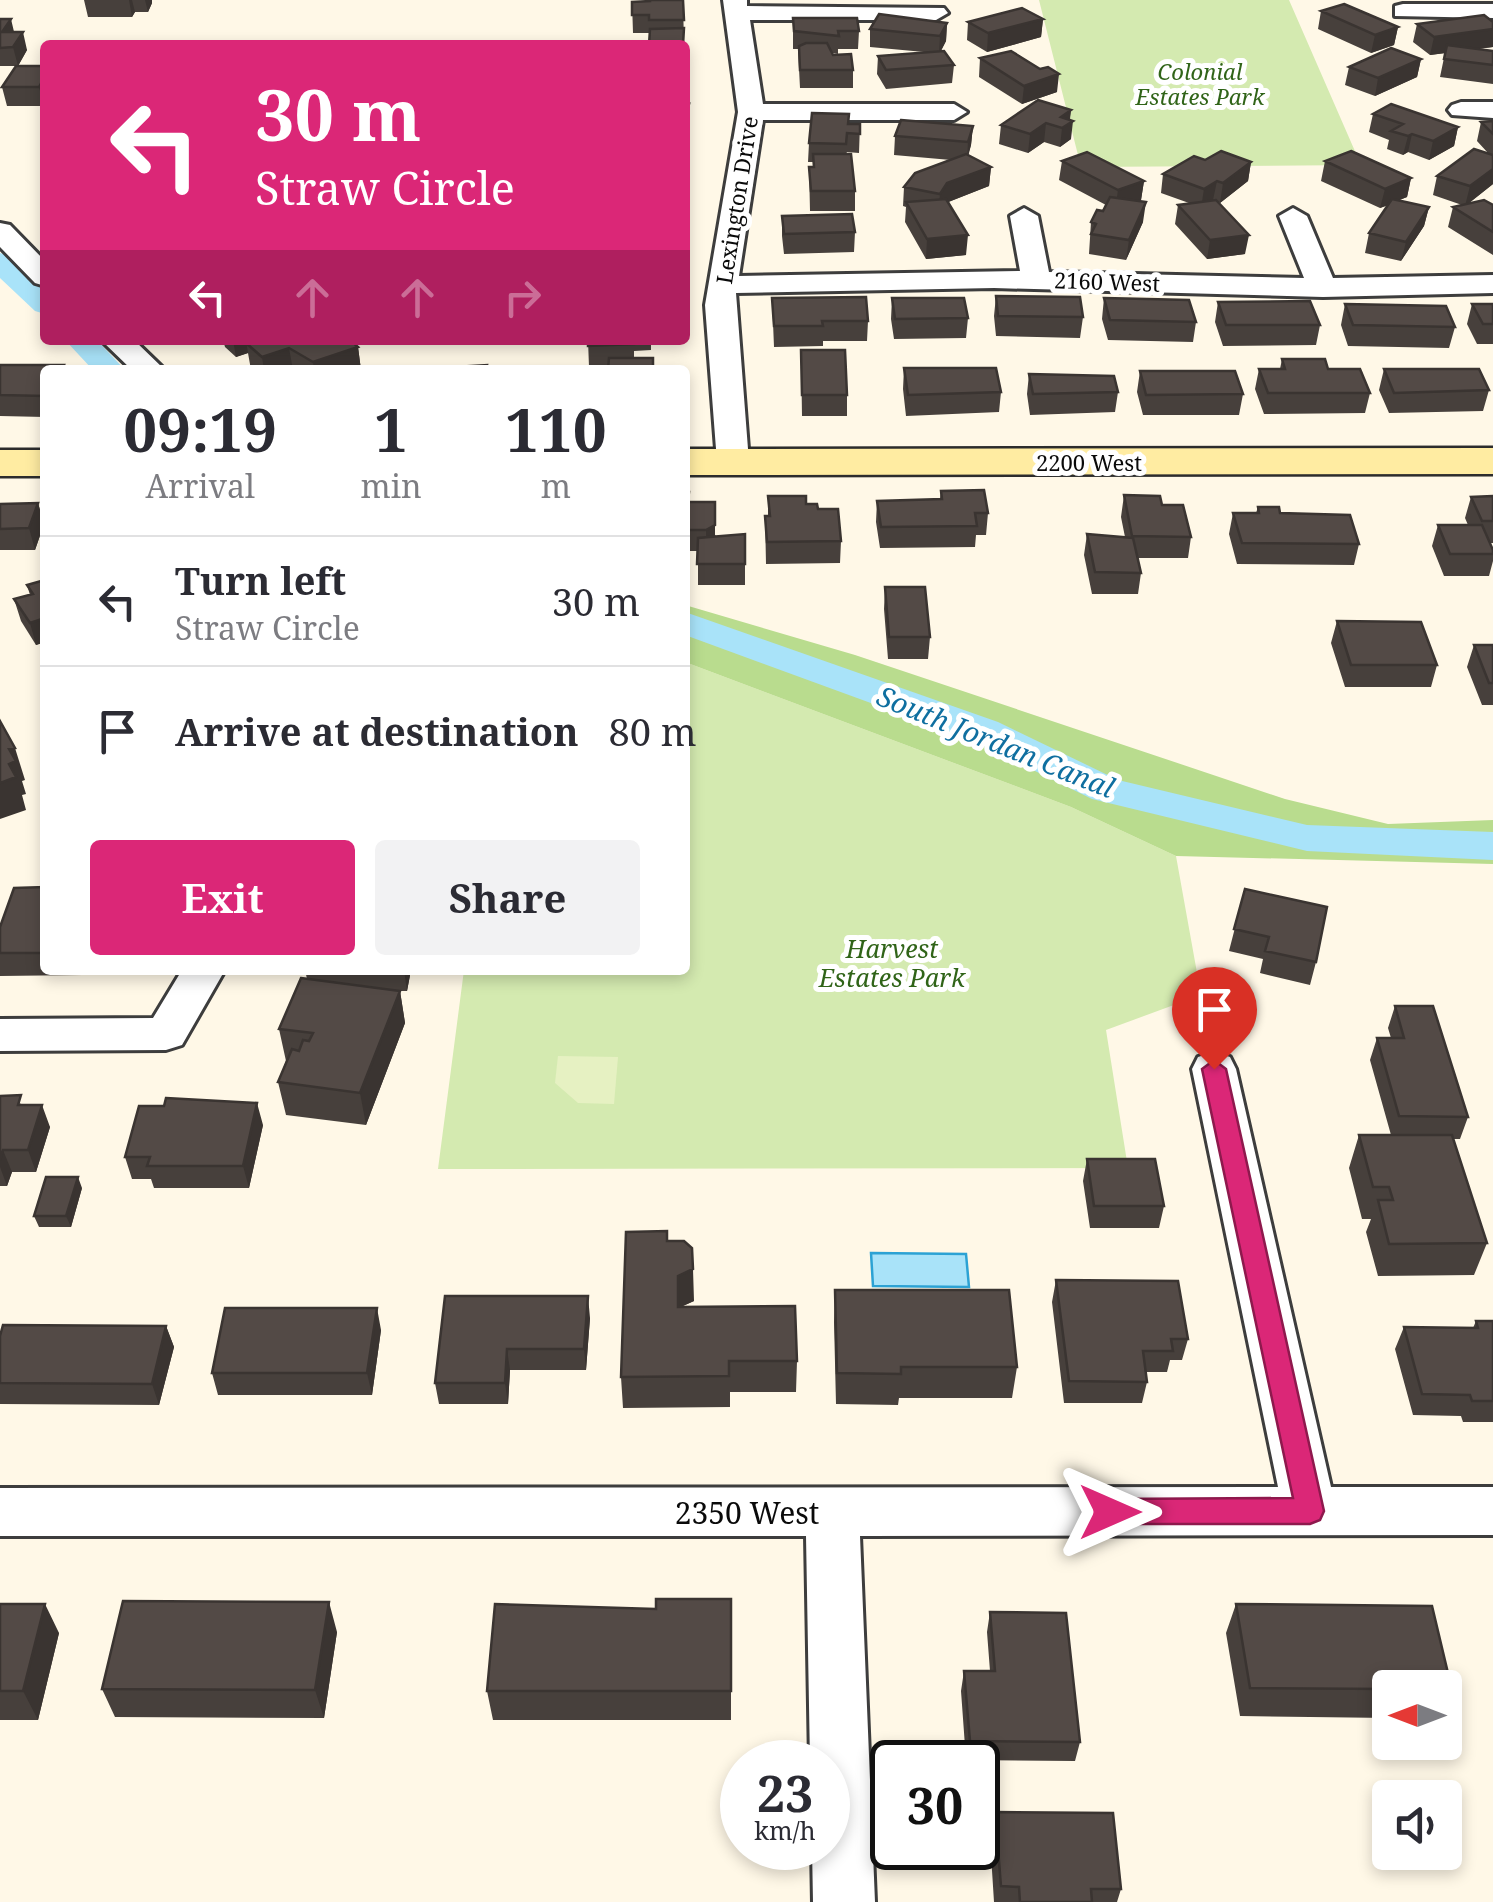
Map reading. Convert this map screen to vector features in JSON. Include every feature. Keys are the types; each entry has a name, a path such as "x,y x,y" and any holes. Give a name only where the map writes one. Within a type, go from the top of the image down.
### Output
{"street":[{"path":"736,6 936,13"},
{"name":"Lexington Drive","path":"733,462 722,285 751,112 736,6"},
{"path":"1404,11 1493,11"},
{"path":"1460,110 1493,110"},
{"path":"751,112 954,112"},
{"path":"1024,216 1036,280"},
{"path":"1293,216 1323,288"},
{"path":"0,231 40,272"},
{"name":"2160 West","path":"722,285 1036,280 1323,288 1493,284"},
{"path":"122,345 144,365"},
{"path":"0,463 40,462"},
{"name":"2200 West","path":"690,462 1493,462"},
{"path":"0,1036 166,1034 201,975"},
{"path":"1214,1069 1310,1511"},
{"name":"2350 West","path":"0,1512 1493,1511"},
{"path":"832,1512 844,1902"}],"green space":[{"name":"Colonial Estates Park","path":"1039,0 1289,0 1361,165 1081,167"},
{"path":"690,606 855,655 1285,799 1388,824 1493,820 1493,864 1176,856 1071,807 690,664"},
{"name":"Harvest Estates Park","path":"690,664 1071,807 1176,856 1201,995 1106,1030 1128,1168 438,1169 463,975 690,975"},
{"path":"558,1056 618,1057 614,1104 578,1103 555,1083"}],"water":[{"path":"871,1253 966,1254 969,1287 873,1286"}],"building":[{"path":"683,0 684,20 649,20 649,15 632,15 632,2"},
{"path":"1344,4 1398,27 1375,35 1321,11"},
{"path":"1022,8 1043,19 988,33 968,22"},
{"path":"879,14 947,23 940,36 870,29"},
{"path":"1484,15 1493,22 1493,29 1434,37 1417,24"},
{"path":"793,18 857,18 859,31 838,31 839,36 794,31"},
{"path":"0,19 11,19 2,32 23,32 13,47 0,48"},
{"path":"684,28 683,40 649,40 650,29"},
{"path":"827,43 833,55 851,54 853,70 800,70 799,46"},
{"path":"1447,45 1493,51 1493,65 1444,59"},
{"path":"1391,48 1421,59 1378,78 1349,67"},
{"path":"944,51 954,65 886,70 878,56"},
{"path":"1011,51 1040,69 1048,67 1059,74 1024,86 980,58"},
{"path":"16,66 40,66 39,87 2,87"},
{"path":"1038,100 1071,110 1061,117 1073,121 1062,128 1046,123 1030,134 1001,125"},
{"path":"1391,104 1458,127 1433,141 1391,131 1403,124 1373,114"},
{"path":"812,113 849,114 848,124 860,124 860,134 847,133 846,144 809,143"},
{"path":"901,120 973,126 968,142 895,136"},
{"path":"1493,121 1493,134 1481,122"},
{"path":"1474,149 1493,155 1493,169 1470,186 1437,176"},
{"path":"1221,151 1251,162 1223,183 1217,181 1204,189 1163,174 1194,156 1205,160"},
{"path":"1351,151 1411,178 1385,189 1325,161"},
{"path":"1087,152 1144,181 1118,190 1062,161"},
{"path":"813,154 851,154 855,191 811,191 809,167 814,167"},
{"path":"966,154 991,167 947,183 940,194 904,187 915,173"},
{"path":"1110,197 1146,202 1129,240 1091,234 1097,210 1103,211"},
{"path":"946,199 968,235 927,239 906,202"},
{"path":"1392,199 1429,207 1406,242 1369,233"},
{"path":"1216,200 1249,235 1210,240 1178,205"},
{"path":"1484,200 1493,205 1493,232 1453,207"},
{"path":"852,214 855,232 784,234 782,216"},
{"path":"996,296 1080,297 1083,317 998,316"},
{"path":"866,297 868,321 774,326 772,298"},
{"path":"892,298 964,298 968,318 895,319"},
{"path":"1104,298 1189,300 1196,322 1110,320"},
{"path":"1310,301 1320,325 1226,325 1218,302"},
{"path":"1345,304 1446,306 1455,327 1353,325"},
{"path":"1472,304 1493,304 1493,324 1483,324"},
{"path":"248,345 358,347 313,362 289,348 262,357"},
{"path":"801,350 845,350 847,395 802,395"},
{"path":"609,358 653,358 653,365 608,365"},
{"path":"1282,359 1325,359 1328,369 1360,369 1370,393 1268,393 1259,369 1285,369"},
{"path":"0,365 40,365 40,396 0,395"},
{"path":"904,368 996,368 1001,392 908,395"},
{"path":"1384,369 1479,369 1489,390 1394,393"},
{"path":"1140,371 1235,371 1243,394 1146,395"},
{"path":"1029,374 1114,376 1118,392 1033,394"},
{"path":"984,490 988,513 975,513 977,526 881,527 877,501 942,499 941,491"},
{"path":"1124,495 1160,496 1162,505 1183,505 1191,537 1132,536"},
{"path":"768,496 806,496 806,504 817,504 818,509 838,509 841,541 767,542"},
{"path":"1493,496 1493,521 1482,521 1471,497"},
{"path":"690,502 715,502 715,525 706,530 690,530"},
{"path":"38,503 29,528 0,529 0,504"},
{"path":"1258,507 1279,507 1280,513 1350,515 1359,544 1242,543 1233,513 1259,513"},
{"path":"1438,525 1482,525 1493,554 1450,554"},
{"path":"745,534 745,564 697,564 698,538"},
{"path":"1087,534 1133,538 1141,573 1095,572"},
{"path":"40,581 40,620 30,623 14,599 33,594 27,585"},
{"path":"885,587 925,587 930,637 889,637"},
{"path":"1337,621 1421,622 1437,665 1351,665"},
{"path":"1474,645 1493,645 1493,683 1489,683"},
{"path":"0,721 15,748 9,749 16,761 9,764 16,777 0,783"},
{"path":"40,887 40,953 0,953 0,927 14,888"},
{"path":"1245,889 1327,907 1316,962 1265,951 1269,937 1234,929"},
{"path":"301,978 400,991 360,1093 278,1082 292,1049 299,1051 303,1040 309,1041 313,1033 279,1029"},
{"path":"1395,1006 1433,1006 1468,1117 1399,1116 1377,1038 1404,1038"},
{"path":"21,1095 18,1105 42,1105 28,1150 3,1150 0,1160 0,1096"},
{"path":"166,1098 257,1103 243,1166 147,1166 150,1157 125,1157 139,1106 164,1106"},
{"path":"1359,1135 1452,1135 1487,1243 1389,1244 1378,1200 1393,1200 1389,1187 1373,1187"},
{"path":"1087,1159 1155,1159 1164,1206 1094,1206"},
{"path":"46,1177 78,1177 66,1216 34,1216"},
{"path":"667,1231 667,1241 684,1241 692,1248 693,1269 678,1276 678,1307 795,1306 797,1361 729,1361 729,1376 621,1377 626,1232"},
{"path":"1056,1280 1178,1281 1188,1339 1171,1339 1173,1351 1143,1351 1147,1382 1069,1381"},
{"path":"835,1290 1009,1290 1017,1367 901,1367 901,1374 837,1373"},
{"path":"445,1296 588,1296 584,1349 507,1349 505,1383 435,1383"},
{"path":"225,1308 377,1308 367,1373 212,1373"},
{"path":"1476,1321 1493,1321 1493,1401 1472,1401 1470,1395 1422,1394 1404,1327 1478,1328"},
{"path":"3,1325 166,1326 152,1384 0,1383"},
{"path":"656,1599 731,1599 731,1691 487,1691 495,1604 656,1609"},
{"path":"123,1601 329,1602 315,1690 102,1689"},
{"path":"0,1604 45,1604 23,1691 0,1691"},
{"path":"1236,1604 1432,1606 1447,1670 1372,1670 1372,1689 1250,1688"},
{"path":"990,1612 1066,1613 1080,1742 970,1740 964,1671 995,1671"},
{"path":"1000,1812 1113,1813 1121,1889 1091,1889 1092,1902 1020,1902 1019,1887 1001,1886"}],"waterway":[{"name":"South Jordan Canal","path":"0,262 40,300"},
{"name":"South Jordan Canal","path":"85,345 105,365"},
{"name":"South Jordan Canal","path":"690,625 985,731 1106,790 1307,838 1493,846"}],"route":[{"path":"1110,1512 1310,1511 1214,1069"}]}
